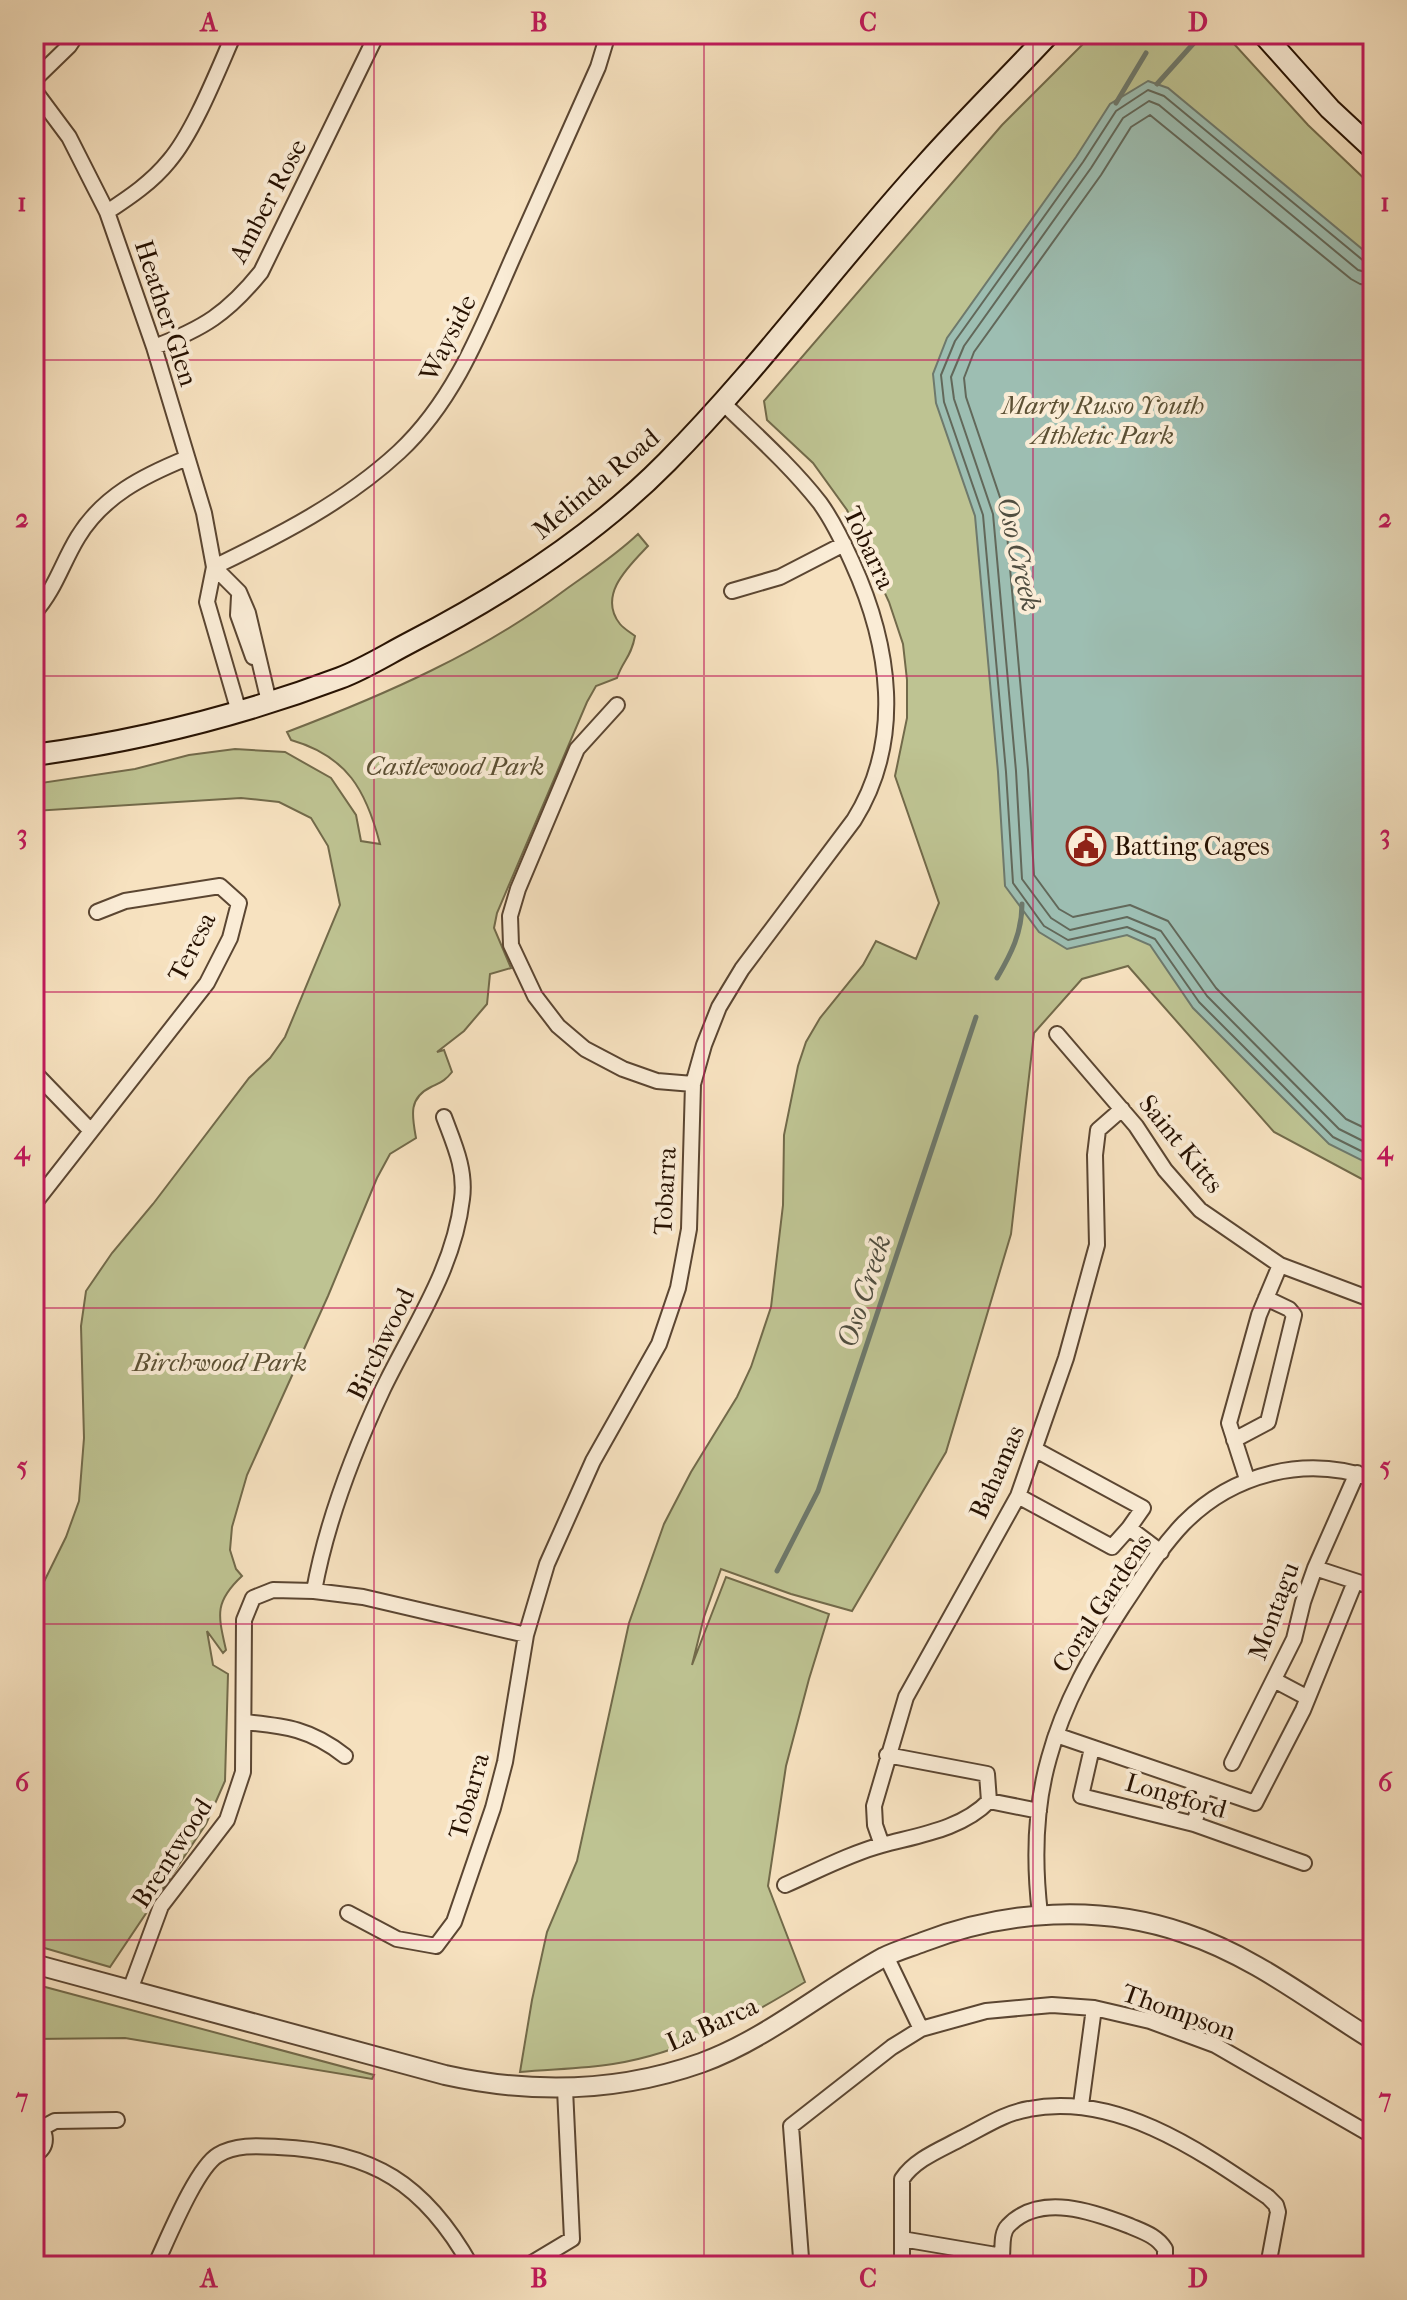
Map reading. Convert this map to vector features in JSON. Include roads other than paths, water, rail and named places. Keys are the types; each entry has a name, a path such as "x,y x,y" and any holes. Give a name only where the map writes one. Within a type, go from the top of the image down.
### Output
{"main road":[{"name":"Melinda Road","path":"34,755 187,726 344,677 447,624 521,579 594,527 665,464 722,402 924,165 1049,34"},
{"path":"1263,34 1330,109 1373,149"}],"street":[{"path":"34,80 77,34"},
{"path":"107,212 143,187 171,159 198,111 234,34"},
{"name":"Amber Rose","path":"154,347 209,321 238,300 261,272 377,34"},
{"name":"Wayside","path":"214,567 298,525 354,488 400,451 447,396 477,339 598,67 608,34"},
{"name":"Heather Glen","path":"34,90 69,137 107,212 154,347 204,513 214,567 207,602 239,712"},
{"name":"Tobarra","path":"348,1913 397,1939 436,1946 454,1922 493,1808 505,1762 526,1635 547,1564 593,1461 659,1344 678,1288 689,1229 693,1084 704,1045 719,1007 742,969 854,820 869,795 879,765 887,711 881,641 866,592 822,505 792,470 722,402"},
{"path":"34,613 52,590 78,537 115,494 149,474 187,458"},
{"path":"732,591 780,577 844,544"},
{"path":"214,567 248,613 259,649 259,666 269,702"},
{"path":"210,614 239,599"},
{"path":"617,705 577,749 518,889 510,916 511,945 535,996 558,1026 585,1049 623,1069 657,1081 693,1084"},
{"name":"Teresa","path":"91,1131 207,983 230,938 239,903 220,886 125,901 97,912"},
{"name":"Saint Kitts","path":"1057,1034 1122,1109 1165,1170 1200,1210 1280,1265 1373,1300"},
{"path":"34,1072 91,1131 34,1204"},
{"name":"Bahamas","path":"882,1845 875,1825 874,1806 906,1697 1018,1496 1036,1450 1080,1313 1097,1245 1095,1155 1098,1130 1122,1109"},
{"name":"Birchwood","path":"314,1591 320,1557 341,1494 382,1391 434,1291 456,1236 463,1196 461,1163 444,1117"},
{"path":"1247,1479 1229,1423 1266,1298 1280,1265"},
{"path":"1234,1440 1268,1422 1294,1315 1289,1309 1266,1298"},
{"path":"1018,1496 1112,1547 1143,1508 1036,1450"},
{"name":"Coral Gardens","path":"1040,1914 1036,1884 1039,1811 1056,1735 1087,1662 1161,1552 1185,1523 1221,1494 1247,1479 1277,1471 1328,1467 1373,1479"},
{"name":"Montagu","path":"1232,1763 1294,1639 1315,1568 1357,1473"},
{"path":"1129,1528 1161,1552"},
{"path":"1315,1568 1373,1587"},
{"path":"1056,1735 1255,1803 1308,1698 1355,1582"},
{"name":"Brentwood","path":"130,1990 161,1906 227,1820 243,1772 244,1620 253,1598 273,1590 314,1591"},
{"path":"314,1591 363,1597 526,1635"},
{"path":"1274,1680 1308,1698"},
{"path":"244,1722 293,1727 327,1741 345,1756"},
{"name":"Longford","path":"1092,1748 1081,1796 1194,1824 1304,1863"},
{"path":"785,1885 882,1845 901,1842 974,1816 989,1801 987,1774 887,1755"},
{"path":"1194,1824 1205,1786"},
{"path":"989,1801 1039,1811"},
{"name":"La Barca","path":"34,1964 445,2075 488,2085 565,2089 610,2085 701,2063 741,2045 886,1956 987,1922 1040,1914 1125,1919 1183,1932 1270,1973 1373,2040"},
{"path":"886,1956 921,2029"},
{"name":"Thompson","path":"799,2266 801,2258 791,2126 892,2047 921,2029 986,2011 1052,2005 1094,2008 1150,2021 1215,2045 1373,2136"},
{"path":"1081,2105 1094,2008"},
{"path":"527,2266 572,2239 565,2089"},
{"path":"902,2266 902,2179 914,2165 1005,2115 1028,2109 1081,2105 1177,2139 1227,2169 1276,2205 1278,2212 1268,2266"},
{"path":"34,2155 45,2144 38,2126 55,2121 117,2120"},
{"path":"155,2266 200,2175 217,2155 248,2146 293,2148 350,2158 384,2170 437,2214 471,2266"},
{"path":"902,2239 1002,2261 1004,2232 1013,2222 1037,2210 1067,2208 1099,2214 1150,2235 1165,2249 1165,2266"},
{"path":"1370,2266 1373,2249"}],"water":[{"name":"Marty Russo Youth Athletic Park","path":"1148,81 1168,88 1373,258 1373,1166 1329,1144 1193,1008 1150,945 1127,935 1067,949 1039,932 1005,886 975,516 936,403 933,374 947,338 1110,104"}],"waterway":[{"path":"1157,84 1202,34"},
{"name":"Oso Creek","path":"1116,103 1146,53"},
{"name":"Oso Creek","path":"997,978 1015,943 1022,904"},
{"name":"Oso Creek","path":"777,1571 818,1491 976,1017"}],"place":[{"name":"Batting Cages","path":"1086,846"}],"park label":[{"name":"Castlewood Park","path":"455,766"},
{"name":"Birchwood Park","path":"220,1362"}]}
